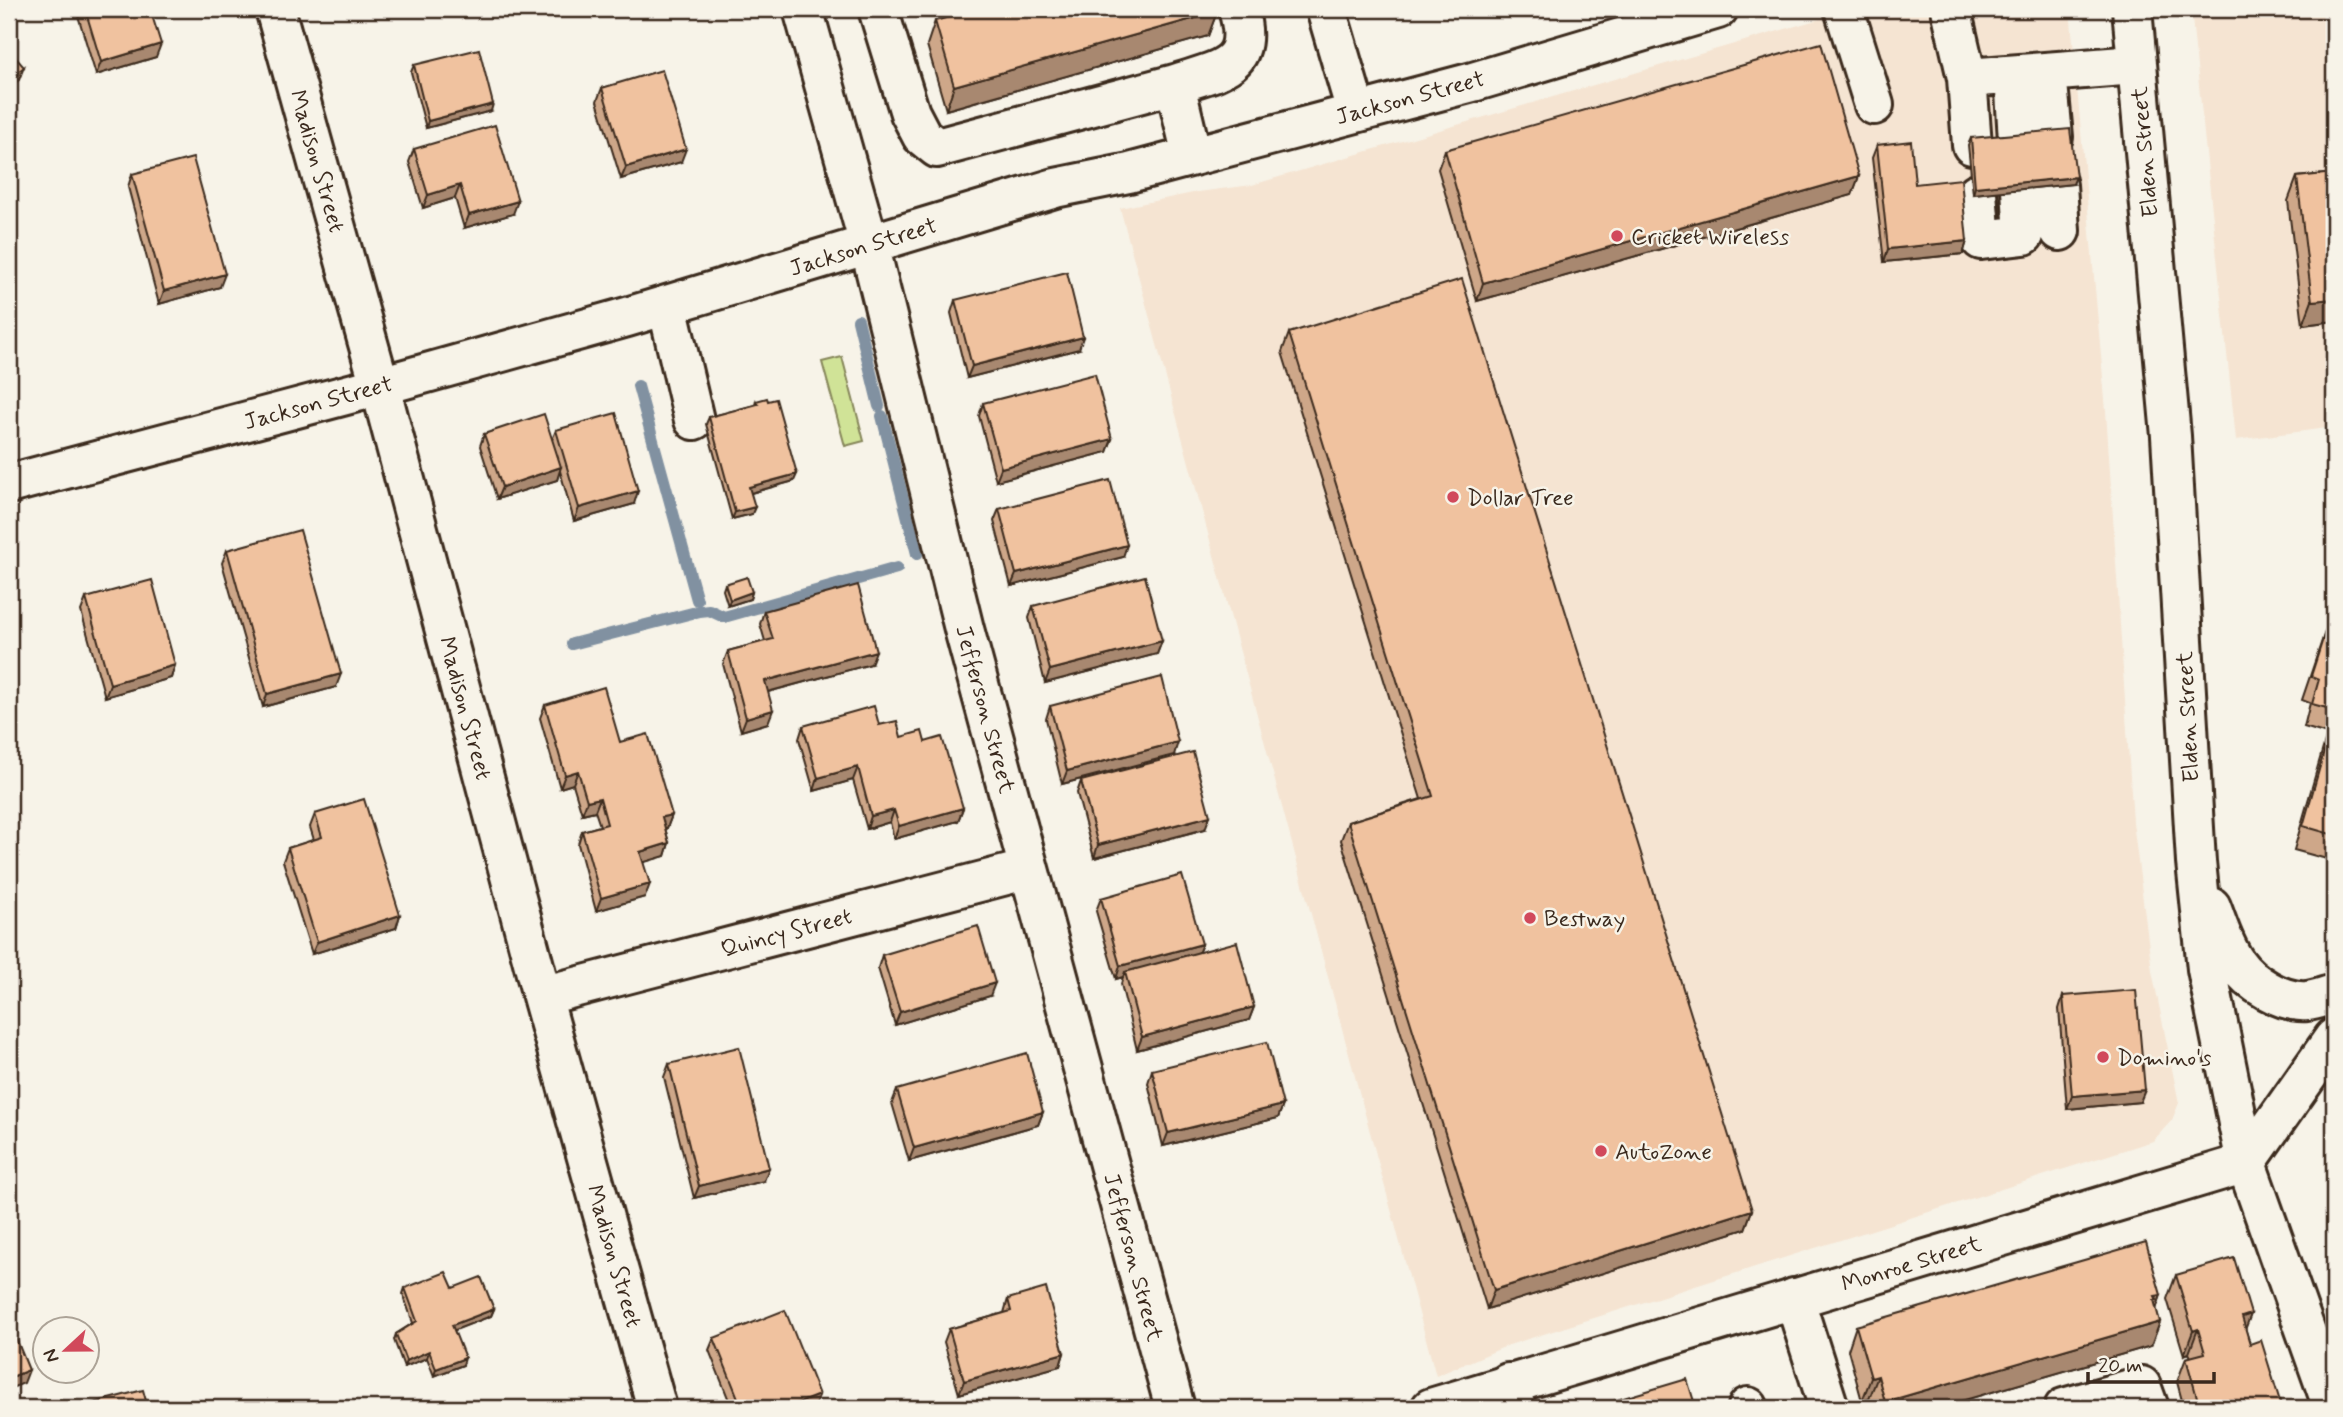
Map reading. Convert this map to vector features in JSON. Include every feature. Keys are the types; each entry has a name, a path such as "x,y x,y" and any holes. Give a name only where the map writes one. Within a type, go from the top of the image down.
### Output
{"street":[{"name":"Madison Street","path":"275,9 380,386 542,996 657,1408"},
{"name":"Jefferson Street","path":"803,9 869,244 964,629 1175,1408"},
{"path":"878,9 910,113 922,136 937,148 1214,71 1235,60 1243,45 1243,25 1238,9"},
{"path":"1326,9 1356,111"},
{"name":"Jackson Street","path":"9,484 380,386 667,305 1055,188 1129,173 1473,82 1718,9"},
{"path":"1844,9 1874,105"},
{"path":"1951,9 1966,78 1972,145"},
{"name":"Elden Street","path":"2132,9 2171,436 2196,862 2207,969 2246,1163 2333,1408"},
{"path":"1966,78 2136,65"},
{"path":"2031,74 2035,138"},
{"path":"1175,84 1192,156"},
{"path":"1977,193 1980,240 2024,235 2039,187 2060,231"},
{"path":"667,305 694,420"},
{"path":"2196,862 2220,932 2237,964 2261,986 2284,998 2306,1001 2334,994"},
{"name":"Quincy Street","path":"542,996 1029,869"},
{"path":"2246,1163 2327,1061"},
{"name":"Monroe Street","path":"1431,1408 1512,1396 1794,1298 2246,1163"},
{"path":"1794,1298 1829,1408"},
{"path":"2064,1408 2141,1386 2149,1408"}],"shaded area":[{"path":"1854,9 2070,9 2106,411 2133,822 2152,971 2179,1103 2172,1120 2153,1141 1509,1345 1436,1376 1120,208 1198,192 1252,185"},
{"path":"2191,9 2334,9 2334,427 2236,440"}],"green space":[{"path":"842,357 864,441 845,446 822,362"}],"building":[{"path":"85,9 150,9 161,44 101,62"},
{"path":"978,9 1216,9 1217,12 954,86 935,21"},
{"path":"1821,43 1859,176 1483,283 1445,150"},
{"path":"479,49 493,104 428,121 414,65"},
{"path":"9,50 24,67 9,79"},
{"path":"662,70 686,149 626,167 602,88"},
{"path":"495,125 518,201 469,215 460,185 428,195 414,149"},
{"path":"2070,129 2076,177 1975,187 1971,138"},
{"path":"1911,141 1915,184 1961,179 1967,241 1888,249 1877,145"},
{"path":"193,158 225,274 164,291 132,174"},
{"path":"2334,173 2334,299 2312,301 2297,177"},
{"path":"1067,272 1083,337 972,366 955,300"},
{"path":"1462,279 1752,1210 1494,1290 1348,822 1433,796 1289,333"},
{"path":"1095,374 1112,439 1001,468 983,403"},
{"path":"767,398 768,401 776,399 797,474 749,487 755,507 735,512 709,417 758,404 756,401"},
{"path":"616,413 638,491 579,508 556,430"},
{"path":"544,414 561,467 502,487 484,434"},
{"path":"1110,480 1127,545 1016,574 999,509"},
{"path":"300,530 341,674 267,694 227,550"},
{"path":"1145,576 1162,641 1050,670 1033,606"},
{"path":"747,577 752,592 730,600 725,584"},
{"path":"152,580 175,665 110,684 86,598"},
{"path":"858,585 876,651 765,681 773,710 746,718 728,651 773,639 764,611"},
{"path":"2332,611 2334,710 2312,704 2319,679 2311,676"},
{"path":"1162,677 1178,742 1067,771 1050,706"},
{"path":"604,687 620,742 648,734 672,815 662,817 669,843 640,852 650,884 601,898 582,831 607,824 600,798 587,801 578,771 565,775 545,705"},
{"path":"874,706 879,725 897,721 901,737 922,731 925,742 942,737 963,808 899,826 894,810 871,816 858,767 818,778 803,726"},
{"path":"2334,717 2334,835 2303,826"},
{"path":"1193,752 1210,816 1098,845 1081,781"},
{"path":"364,799 400,915 317,942 288,848 322,837 315,814"},
{"path":"1182,875 1202,944 1120,966 1101,898"},
{"path":"978,926 995,983 900,1012 882,955"},
{"path":"1237,942 1254,1007 1142,1037 1125,972"},
{"path":"2136,990 2145,1090 2072,1096 2063,996"},
{"path":"1267,1042 1283,1105 1168,1133 1152,1070"},
{"path":"739,1047 769,1168 699,1186 669,1064"},
{"path":"1027,1053 1043,1112 914,1148 897,1090"},
{"path":"2146,1242 2161,1295 2155,1296 2157,1300 2154,1300 2160,1322 1885,1402 1878,1376 1871,1378 1856,1326"},
{"path":"2234,1258 2251,1314 2242,1317 2250,1344 2261,1340 2282,1408 2200,1408 2186,1358 2205,1353 2198,1329 2193,1331 2176,1275"},
{"path":"446,1272 453,1288 481,1277 494,1309 452,1325 465,1358 436,1369 429,1351 406,1361 396,1334 417,1321 405,1288"},
{"path":"1046,1288 1064,1353 964,1381 949,1329 1011,1311 1008,1299"},
{"path":"785,1310 819,1395 786,1408 742,1408 714,1338"},
{"path":"9,1321 29,1370 9,1378"},
{"path":"1687,1379 1696,1408 1590,1408"},
{"path":"143,1390 148,1408 74,1408"}],"waterway":[{"path":"858,320 879,406"},
{"path":"638,386 697,600"},
{"path":"882,416 917,554"},
{"path":"572,644 700,611 709,610 724,617 897,568"}],"place":[{"name":"Cricket Wireless","path":"1617,236"},
{"name":"Dollar Tree","path":"1453,497"},
{"name":"Bestway","path":"1530,918"},
{"name":"Domino's","path":"2103,1057"},
{"name":"AutoZone","path":"1601,1151"}]}
